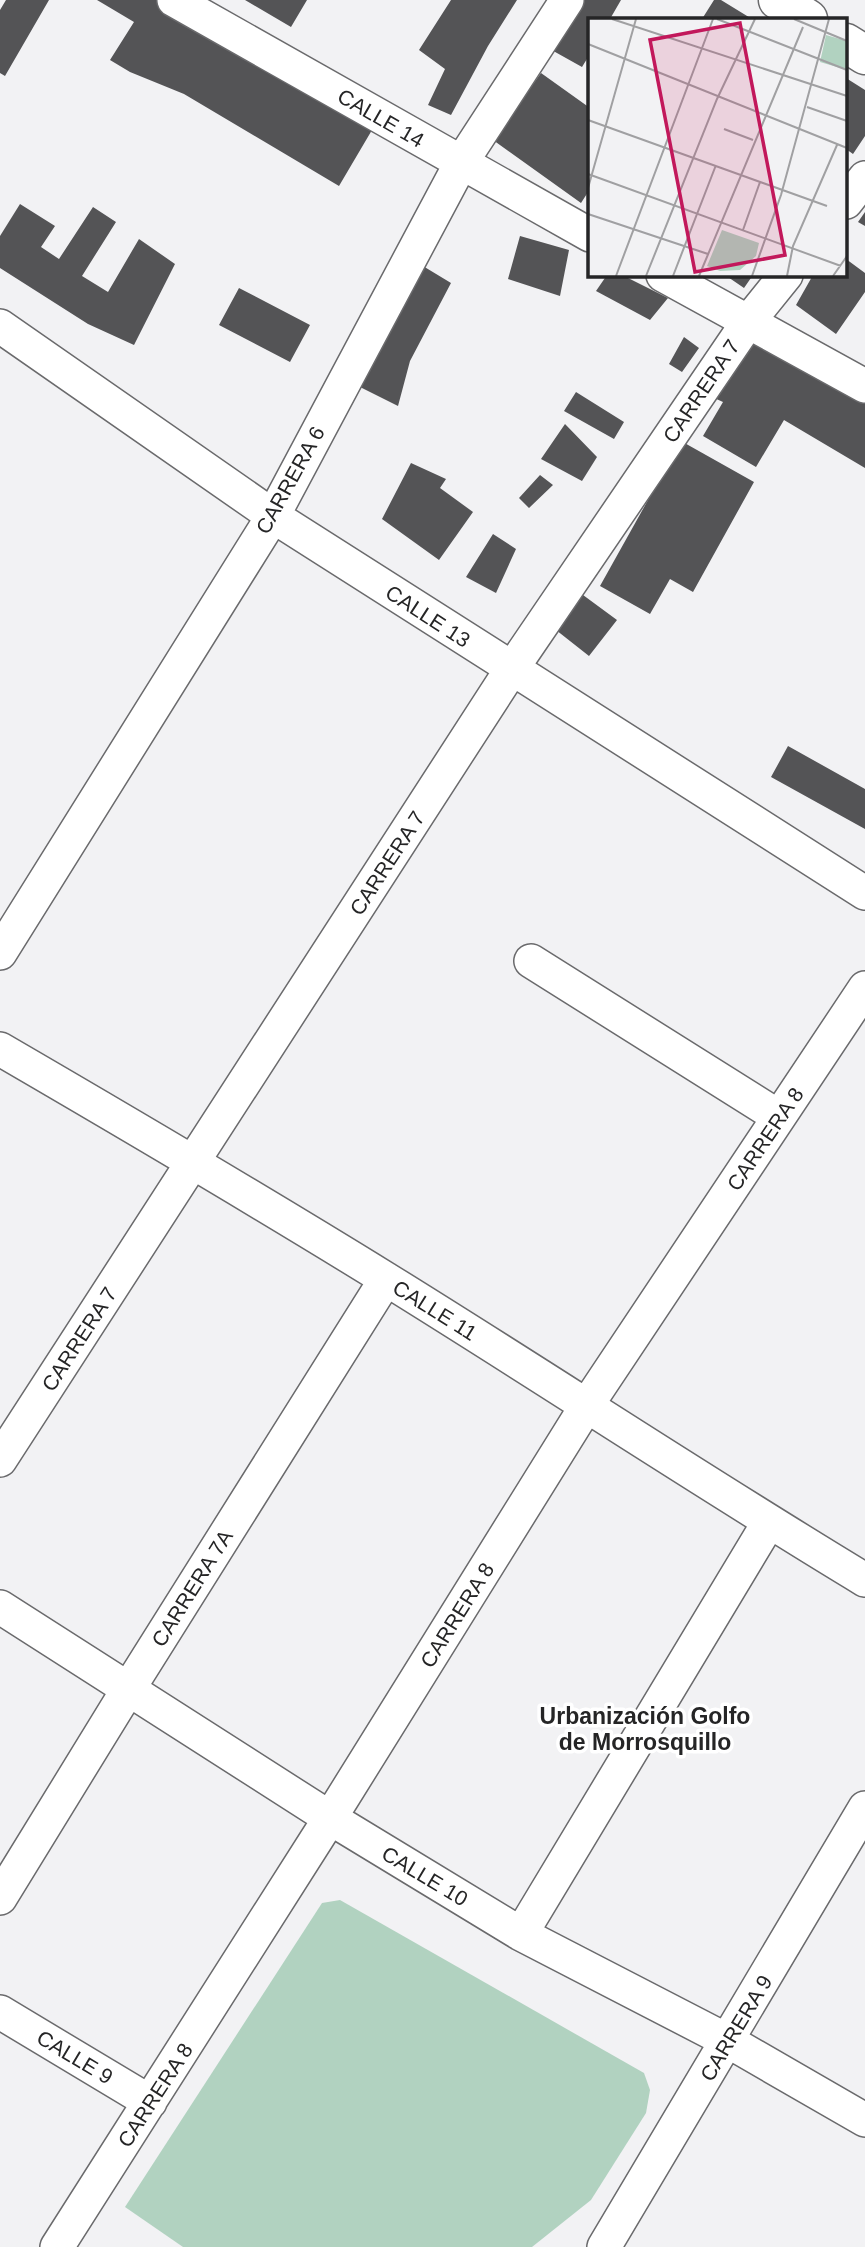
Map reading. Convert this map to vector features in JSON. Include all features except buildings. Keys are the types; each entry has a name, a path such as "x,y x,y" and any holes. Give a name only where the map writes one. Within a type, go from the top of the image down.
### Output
{"street":[{"name":"CALLE 14","path":"174,0 588,233"},
{"name":"CARRERA 6","path":"0,953 272,516 461,163 567,0"},
{"path":"778,0 806,18"},
{"path":"848,44 865,55"},
{"path":"848,199 865,178"},
{"path":"665,276 865,386"},
{"name":"CARRERA 7","path":"0,1460 511,670 748,321 785,276"},
{"name":"CALLE 13","path":"0,326 272,516 865,893"},
{"path":"531,961 779,1117"},
{"name":"CARRERA 8","path":"57,2247 330,1818 587,1405 865,988"},
{"name":"CALLE 11","path":"0,1049 194,1162 386,1279 865,1580"},
{"name":"CARRERA 7A","path":"0,1898 386,1279"},
{"path":"521,1934 769,1522"},
{"name":"CALLE 10","path":"0,1608 330,1818 521,1934 729,2041 865,2120"},
{"name":"CARRERA 9","path":"604,2247 729,2041 865,1808"},
{"name":"CALLE 9","path":"0,2012 150,2102"}],"green space":[{"path":"340,1900 644,2073 650,2090 646,2113 591,2200 532,2247 183,2247 125,2207 322,1903"}],"district":[{"name":"Urbanización Golfo de Morrosquillo","path":"645,1729"}]}
